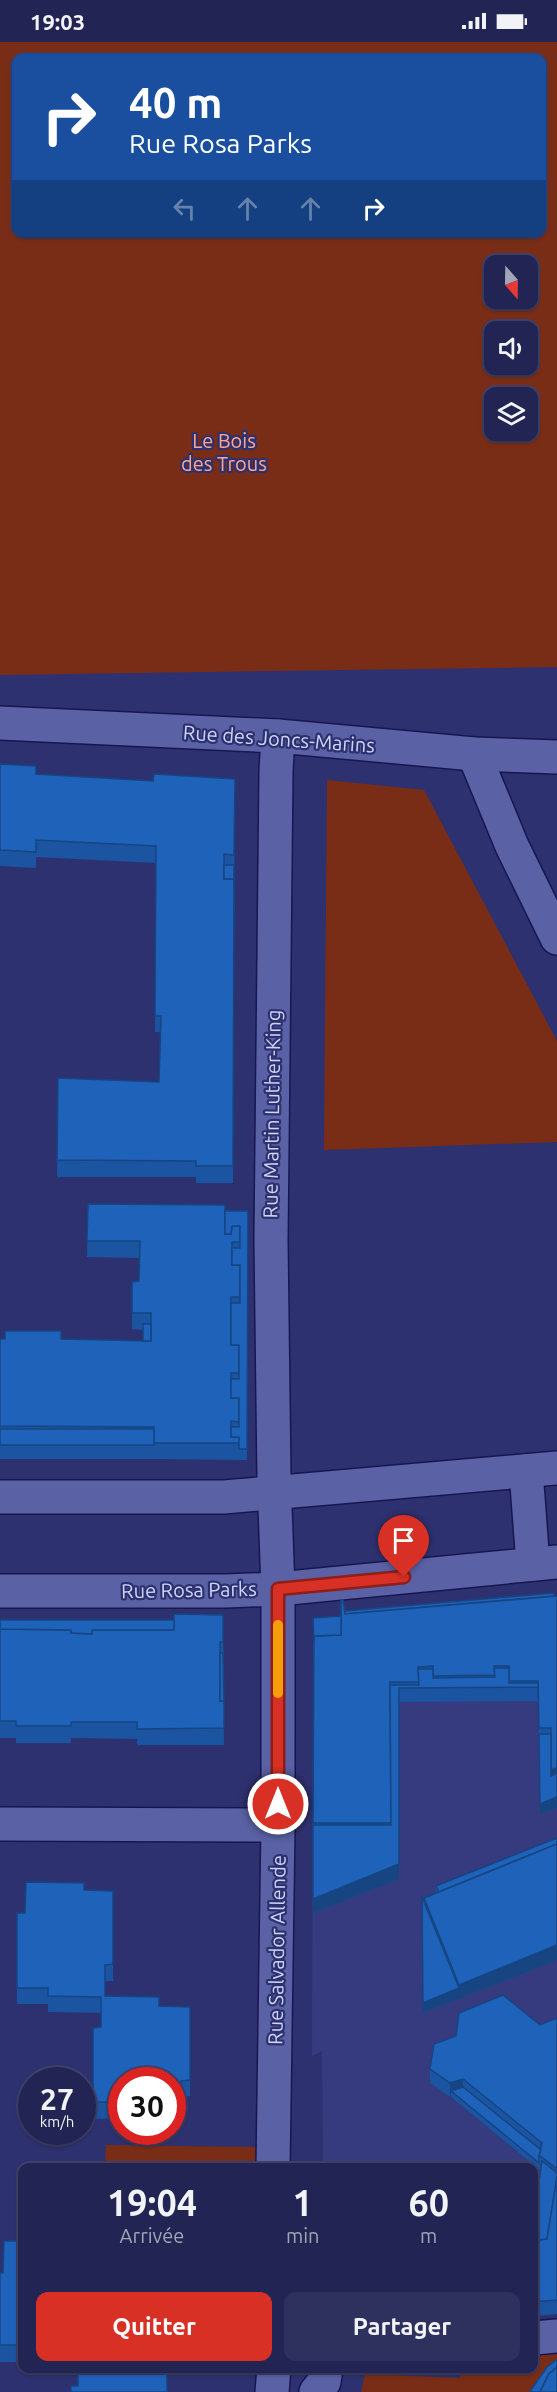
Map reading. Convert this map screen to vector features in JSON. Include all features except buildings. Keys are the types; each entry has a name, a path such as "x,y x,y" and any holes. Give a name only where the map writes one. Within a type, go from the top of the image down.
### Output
{"street":[{"name":"Rue des Joncs-Marins","path":"0,723 278,736 474,754 557,757"},
{"name":"Rue Martin Luther-King","path":"278,736 271,1239 278,1589"},
{"path":"474,754 512,846 557,938"},
{"path":"0,1497 224,1497 541,1470 545,1563"},
{"name":"Rue Rosa Parks","path":"0,1591 278,1589 545,1563"},
{"name":"Rue Salvador Allende","path":"273,2163 278,1825 278,1589"},
{"path":"0,1824 278,1825"},
{"path":"538,2338 557,2336"},
{"path":"272,2392 274,2373"},
{"path":"316,2392 324,2382 325,2373"}],"shaded area":[{"path":"557,1603 557,2314 538,2316 538,2163 323,2163 322,2051 312,2056 313,1624"}],"green space":[{"name":"Le Bois des Trous","path":"0,42 557,42 557,667 0,675"},
{"path":"327,780 424,790 557,1041 557,1142 324,1150"},
{"path":"106,2145 256,2147 256,2163 105,2163"},
{"path":"557,2346 557,2392 361,2392 365,2374 460,2378 461,2373 538,2373 538,2348"}],"slow traffic":[{"path":"278,1625 278,1693"}],"route":[{"path":"278,1804 278,1589 404,1577"}]}
